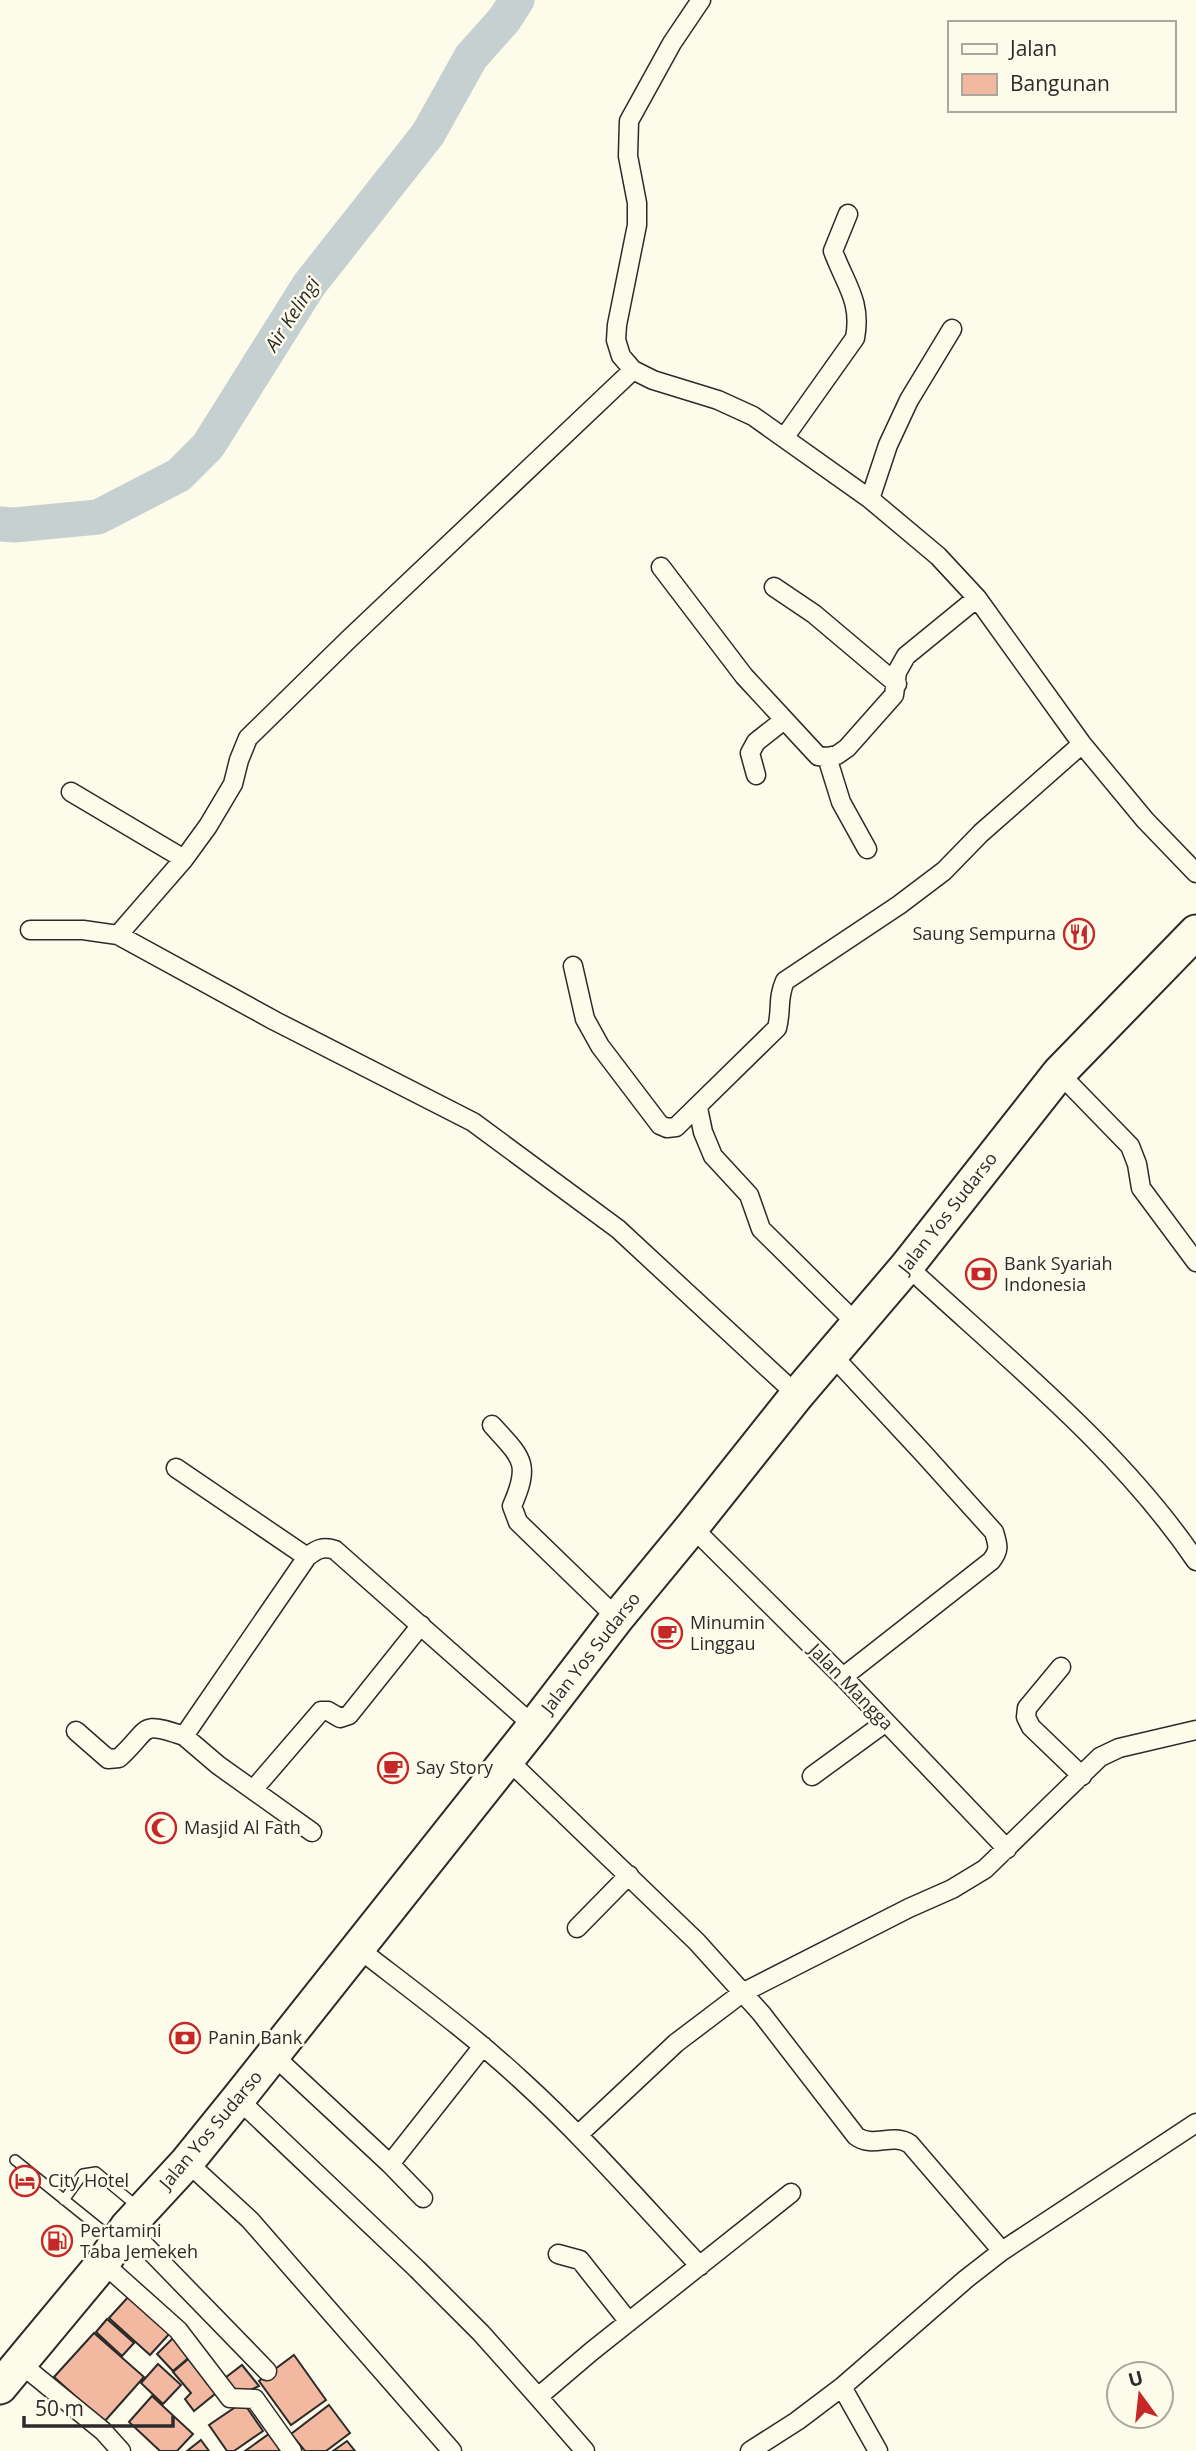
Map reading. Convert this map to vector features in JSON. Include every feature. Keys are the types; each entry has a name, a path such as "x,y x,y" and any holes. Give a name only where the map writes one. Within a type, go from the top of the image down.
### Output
{"highway":[{"name":"Jalan Yos Sudarso","path":"10,2375 122,2236 239,2099 617,1618 797,1395 907,1266 1059,1073 1192,945"}],"street":[{"path":"701,0 672,43 629,121 628,156 637,203 637,225 616,340 621,356 633,370 653,380 738,408 870,499 938,556 977,598 1082,744 1145,820 1196,873"},
{"path":"784,438 855,338 858,323 854,298 833,251 848,214"},
{"path":"870,499 888,445 909,400 952,329"},
{"path":"118,935 184,859 208,826 233,784 248,738 633,370"},
{"path":"661,567 744,676 818,756 827,757 837,755 847,748 894,695 897,672 906,656 977,598"},
{"path":"774,587 814,614 897,684"},
{"path":"756,775 750,753 756,742 784,720"},
{"path":"573,966 585,1019 600,1046 660,1125 667,1128 676,1127 777,1028 781,1013 779,996 785,981 900,905 944,871 981,833 1082,744"},
{"path":"827,757 841,802 867,849"},
{"path":"71,792 184,859"},
{"path":"30,930 83,930 118,935 275,1021 473,1122 618,1228 797,1395"},
{"path":"1059,1073 1130,1146 1137,1164 1140,1188 1196,1262"},
{"path":"698,1108 703,1132 713,1156 749,1195 761,1229 857,1324"},
{"path":"907,1266 1097,1442 1152,1503 1196,1561"},
{"path":"831,1354 994,1532 999,1545 991,1561 843,1677"},
{"path":"492,1425 519,1455 522,1465 523,1478 512,1506 519,1522 617,1618"},
{"path":"176,1468 307,1557"},
{"name":"Jalan Mangga","path":"692,1527 843,1677 1007,1849"},
{"path":"184,1735 307,1557 323,1547 335,1550 534,1726"},
{"path":"253,1790 321,1710 340,1718 349,1715 421,1625"},
{"path":"1061,1667 1027,1708 1026,1717 1031,1727 1082,1776"},
{"path":"812,1776 886,1722"},
{"path":"76,1731 108,1759 118,1758 146,1729 155,1726 184,1735 218,1765 312,1832"},
{"path":"578,2135 676,2043 742,1993 952,1889 985,1869 1109,1752 1196,1730"},
{"path":"507,1759 697,1942 761,2012 856,2136 868,2143 896,2138 910,2144 1002,2251"},
{"path":"577,1928 629,1875"},
{"path":"359,1949 522,2080 578,2135 701,2266"},
{"path":"390,2164 483,2046"},
{"path":"273,2055 423,2198"},
{"path":"239,2099 481,2333 585,2451"},
{"path":"750,2451 797,2421 842,2387 1002,2251 1196,2123"},
{"path":"187,2162 263,2235 452,2451"},
{"path":"538,2397 791,2193"},
{"path":"122,2236 267,2371"},
{"path":"122,2236 178,2330 230,2398 255,2399 292,2451"},
{"path":"558,2254 580,2260 629,2322"},
{"path":"10,2375 103,2431 121,2451"},
{"path":"842,2387 878,2451"}],"lane":[{"path":"15,2160 64,2200 122,2236"},
{"path":"64,2200 83,2174 96,2172 122,2236"}],"building":[{"path":"130,2295 171,2332 150,2355 109,2318"},
{"path":"107,2319 134,2343 122,2356 96,2332"},
{"path":"94,2333 144,2377 104,2422 54,2377"},
{"path":"177,2334 193,2354 173,2371 157,2354"},
{"path":"193,2355 221,2389 194,2411 185,2399 191,2393 173,2372"},
{"path":"294,2355 326,2400 291,2425 259,2381"},
{"path":"158,2364 181,2385 163,2404 141,2383"},
{"path":"242,2365 259,2386 238,2396 221,2381"},
{"path":"152,2396 193,2434 177,2451 160,2451 129,2422"},
{"path":"243,2402 263,2431 234,2451 227,2451 209,2425"},
{"path":"329,2405 350,2433 326,2451 305,2451 291,2434"},
{"path":"273,2431 287,2451 245,2451"},
{"path":"201,2440 209,2451 187,2451"},
{"path":"347,2441 355,2451 333,2451"}],"waterway":[{"name":"Air Kelingi","path":"0,524 98,517 179,475 208,446 309,285 428,134 471,57 504,20 517,0"}],"place":[{"name":"Saung Sempurna","path":"1079,934"},
{"name":"Bank Syariah Indonesia","path":"981,1274"},
{"name":"Minumin Linggau","path":"667,1633"},
{"name":"Say Story","path":"393,1768"},
{"name":"Masjid Al Fath","path":"161,1828"},
{"name":"Panin Bank","path":"185,2038"},
{"name":"City Hotel","path":"25,2181"},
{"name":"Pertamini Taba Jemekeh","path":"57,2241"}]}
